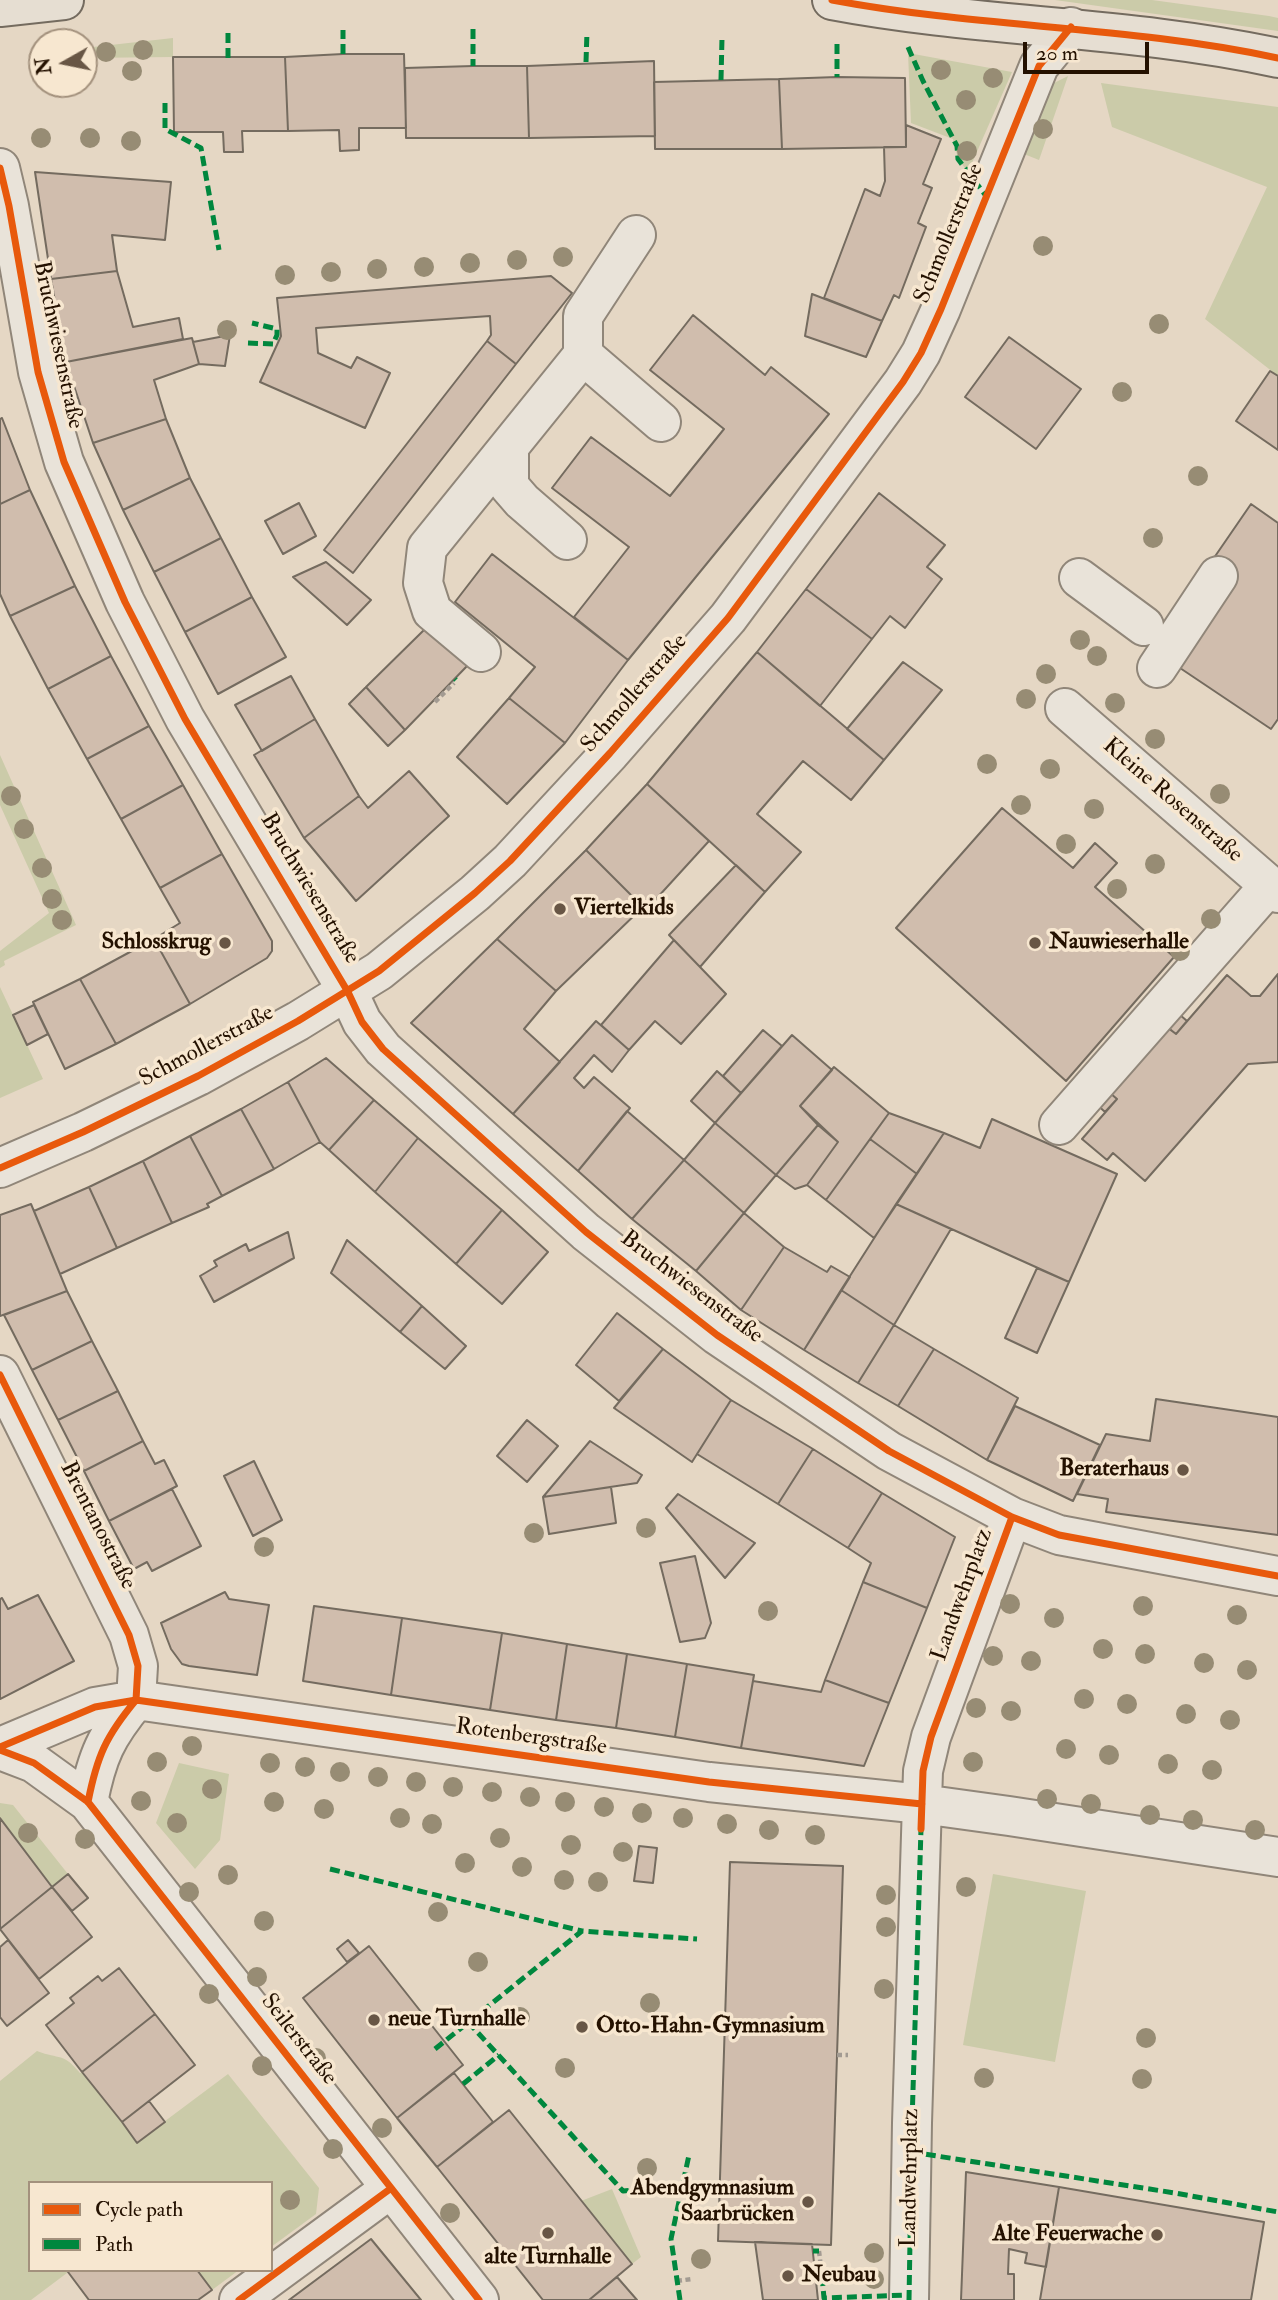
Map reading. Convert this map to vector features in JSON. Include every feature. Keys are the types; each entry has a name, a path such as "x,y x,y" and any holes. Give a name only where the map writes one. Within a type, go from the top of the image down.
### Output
{"main road":[{"path":"0,6 64,0"},
{"path":"832,0 892,11 1072,27 1278,58"}],"street":[{"name":"Schmollerstraße","path":"0,1168 83,1132 198,1076 348,992 379,971 475,894 510,862 728,618 903,382 936,320 1039,66 1072,27"},
{"name":"Bruchwiesenstraße","path":"0,168 38,372 64,462 125,602 185,719 348,992 362,1022 383,1049 586,1232 684,1309 774,1375 889,1451 1012,1517"},
{"path":"481,652 432,611 423,583 427,548 583,355 583,316 636,235"},
{"path":"583,355 661,422"},
{"path":"509,447 509,486 522,501 567,540"},
{"path":"1157,668 1219,576"},
{"path":"1079,578 1144,626"},
{"name":"Kleine Rosenstraße","path":"1065,708 1274,890"},
{"path":"1059,1125 1274,890"},
{"name":"Brentanostraße","path":"0,1375 128,1635 138,1666 136,1700"},
{"name":"Landwehrplatz","path":"909,2300 923,1771 931,1737 1012,1517 1059,1535 1278,1576"},
{"path":"89,1802 95,1770 112,1729 136,1700"},
{"name":"Rotenbergstraße","path":"0,1748 95,1707 136,1700 709,1782 922,1804"},
{"name":"Rotenbergstraße","path":"0,1748 34,1763 89,1802"},
{"name":"Seilerstraße","path":"89,1802 479,2300"},
{"path":"922,1804 1278,1857"},
{"path":"239,2300 390,2189"}],"path":[{"path":"435,702 456,680"},
{"path":"837,2055 848,2056"},
{"path":"819,2251 822,2276"},
{"path":"677,2281 692,2279"}],"green space":[{"path":"1055,0 1152,0 1269,16 1278,18 1278,31"},
{"path":"173,38 173,57 98,58 98,46"},
{"path":"908,53 1012,72 968,172 958,159 953,139 911,123"},
{"path":"1068,76 1039,160 1024,154 1046,93 1054,83"},
{"path":"1101,83 1278,107 1278,376 1205,319 1267,187 1112,127"},
{"path":"0,755 76,925 4,961 5,965 0,968 0,951 49,913 0,805"},
{"path":"0,987 43,1079 0,1098"},
{"path":"179,1763 229,1774 220,1840 195,1869 156,1823"},
{"path":"0,1803 13,1805 68,1874 52,1887 0,1818"},
{"path":"993,1874 1086,1891 1055,2062 963,2045"},
{"path":"37,2051 65,2059 82,2072 137,2142 228,2074 319,2188 316,2214 273,2246 273,2181 28,2181 28,2272 68,2272 31,2300 0,2300 0,2081"},
{"path":"612,2189 641,2257 632,2264 581,2201"},
{"path":"198,2272 236,2272 212,2290"}],"building":[{"path":"404,54 406,128 359,128 359,150 340,151 339,130 288,131 285,57"},
{"path":"173,57 285,57 288,131 242,131 243,152 224,152 223,132 174,132"},
{"path":"654,61 655,136 529,138 527,66"},
{"path":"527,66 529,138 406,138 405,68"},
{"path":"905,78 906,147 782,149 779,79"},
{"path":"779,79 782,149 655,149 654,82"},
{"path":"906,125 941,139 923,184 932,188 918,223 926,227 899,298 894,295 882,321 824,298 865,189 880,196 885,181 884,147 906,147"},
{"path":"35,172 171,182 165,240 112,235 117,271 51,279"},
{"path":"117,271 133,327 179,318 183,339 66,362 51,279"},
{"path":"551,276 572,293 516,364 487,341 491,335 490,316 316,328 318,353 351,368 357,357 390,373 365,428 260,382 281,336 277,298"},
{"path":"812,294 882,321 866,357 805,336"},
{"path":"693,315 765,375 771,367 829,414 628,660 574,617 629,547 552,488 591,437 670,496 724,429 650,370"},
{"path":"230,335 225,366 199,364 193,342"},
{"path":"1009,337 1081,389 1036,449 965,397"},
{"path":"192,338 199,364 154,380 166,419 93,443 66,362"},
{"path":"487,341 516,364 353,573 324,550"},
{"path":"1270,371 1278,376 1278,450 1236,421"},
{"path":"2,418 30,490 0,504 0,419"},
{"path":"166,419 190,478 123,510 93,443"},
{"path":"190,478 221,538 154,572 123,510"},
{"path":"30,490 75,586 10,616 0,594 0,504"},
{"path":"879,493 945,545 927,567 942,579 905,628 890,616 872,639 806,589"},
{"path":"299,503 316,536 283,554 265,521"},
{"path":"1251,504 1278,523 1278,719 1271,729 1177,666 1207,568"},
{"path":"221,538 252,597 185,632 154,572"},
{"path":"492,554 628,660 565,743 509,698 535,667 455,602"},
{"path":"326,562 371,600 347,625 293,577"},
{"path":"75,586 111,656 48,689 10,616"},
{"path":"806,589 872,639 820,706 757,652"},
{"path":"252,597 286,657 218,694 185,632"},
{"path":"426,628 468,665 405,730 366,687"},
{"path":"757,652 884,760 851,800 803,761 757,814 801,852 765,892 647,784"},
{"path":"111,656 149,726 87,759 48,689"},
{"path":"903,662 942,690 884,760 847,729"},
{"path":"291,676 315,719 262,751 235,705"},
{"path":"366,687 405,730 388,746 349,704"},
{"path":"509,698 565,743 507,804 457,757"},
{"path":"315,719 359,796 304,838 254,755"},
{"path":"149,726 183,785 121,819 87,759"},
{"path":"409,771 449,816 356,901 304,838 359,796 368,808"},
{"path":"647,784 709,841 646,910 586,850"},
{"path":"183,785 222,854 160,888 121,819"},
{"name":"Nauwieserhalle","path":"1002,808 1073,868 1095,843 1117,863 1095,887 1174,957 1066,1081 896,928"},
{"path":"586,850 643,907 556,991 497,939"},
{"path":"222,854 272,941 272,951 267,958 190,1004 154,939 180,923 160,888"},
{"path":"736,865 765,892 700,967 669,935"},
{"path":"154,939 190,1004 116,1044 80,979"},
{"path":"497,939 556,991 524,1029 560,1062 513,1114 411,1023"},
{"path":"674,940 726,994 681,1044 655,1021 629,1050 601,1025"},
{"path":"1278,974 1278,1062 1248,1064 1145,1181 1113,1153 1107,1160 1082,1139 1117,1099 1110,1093 1166,1026 1176,1034 1227,975 1251,996 1260,996"},
{"path":"80,979 116,1044 65,1069 33,1002"},
{"path":"34,1005 48,1034 27,1045 13,1015"},
{"path":"1172,1008 1187,1021 1176,1034 1160,1022"},
{"path":"596,1021 629,1050 612,1072 594,1055 574,1078 584,1088 594,1077 630,1108 578,1171 513,1114"},
{"path":"763,1030 782,1046 741,1093 723,1076"},
{"path":"792,1035 832,1070 800,1106 818,1125 776,1175 715,1123"},
{"path":"326,1058 374,1100 329,1150 320,1142 288,1082"},
{"path":"834,1067 889,1113 826,1200 807,1185 838,1142 800,1106"},
{"path":"717,1071 741,1093 715,1123 691,1101"},
{"path":"288,1082 320,1142 274,1169 241,1109"},
{"path":"1103,1087 1117,1099 1105,1112 1092,1100"},
{"path":"374,1100 418,1138 375,1192 329,1150"},
{"path":"241,1109 274,1169 222,1196 190,1136"},
{"path":"627,1111 684,1160 632,1219 578,1171"},
{"path":"889,1113 944,1133 917,1174 870,1139"},
{"path":"992,1119 1117,1174 1069,1282 896,1204 944,1133 980,1148"},
{"path":"715,1123 776,1175 744,1213 684,1160"},
{"path":"818,1125 838,1142 807,1185 795,1189 776,1175"},
{"path":"190,1136 222,1196 207,1204 209,1207 172,1223 143,1161"},
{"path":"418,1138 502,1210 456,1264 375,1192"},
{"path":"870,1139 917,1174 874,1238 826,1200"},
{"path":"684,1160 744,1213 696,1271 632,1219"},
{"path":"143,1161 172,1223 117,1248 89,1187"},
{"path":"89,1187 117,1248 60,1274 34,1211"},
{"path":"31,1204 67,1291 0,1316 0,1215"},
{"path":"896,1204 951,1229 894,1325 841,1290"},
{"path":"502,1210 548,1252 502,1304 456,1264"},
{"path":"744,1213 784,1247 741,1310 696,1271"},
{"path":"288,1232 294,1258 214,1302 200,1276 217,1266 214,1261 246,1244 249,1251"},
{"path":"347,1240 422,1306 400,1332 331,1273"},
{"path":"784,1247 827,1272 831,1266 850,1277 804,1350 741,1310"},
{"path":"1037,1268 1069,1282 1037,1353 1005,1338"},
{"path":"841,1290 894,1325 858,1383 804,1350"},
{"path":"67,1291 92,1341 32,1370 4,1315"},
{"path":"422,1306 466,1346 445,1369 400,1332"},
{"path":"617,1313 663,1349 619,1401 576,1365"},
{"path":"894,1325 934,1349 898,1406 858,1383"},
{"path":"92,1341 118,1391 58,1420 32,1370"},
{"path":"663,1349 731,1400 692,1462 614,1408"},
{"path":"934,1349 1018,1398 987,1460 898,1406"},
{"path":"118,1391 143,1441 84,1471 58,1420"},
{"name":"Beraterhaus","path":"1156,1399 1278,1417 1278,1535 1106,1512 1108,1499 1077,1494 1106,1434 1150,1441"},
{"path":"731,1400 813,1449 778,1504 697,1454"},
{"path":"1015,1406 1100,1445 1073,1501 987,1460"},
{"path":"527,1420 558,1446 527,1482 497,1456"},
{"path":"143,1441 155,1464 164,1460 177,1486 109,1521 84,1471"},
{"path":"590,1441 642,1475 637,1483 543,1497"},
{"path":"813,1449 882,1493 848,1548 778,1504"},
{"path":"254,1461 282,1520 253,1536 224,1476"},
{"path":"611,1487 616,1523 549,1534 543,1497"},
{"path":"172,1489 201,1546 152,1571 147,1562 134,1569 109,1521"},
{"path":"882,1493 955,1537 927,1608 863,1582 871,1563 848,1548"},
{"path":"678,1494 755,1543 725,1578 666,1508"},
{"path":"695,1556 711,1623 705,1638 680,1642 660,1563"},
{"path":"863,1582 927,1608 889,1703 825,1680"},
{"path":"225,1592 229,1599 269,1605 257,1675 182,1664 171,1649 161,1623"},
{"path":"38,1595 74,1661 0,1699 0,1599 2,1598 8,1609"},
{"path":"314,1606 402,1618 391,1695 303,1681"},
{"path":"402,1618 502,1633 490,1710 391,1695"},
{"path":"502,1633 567,1644 556,1720 490,1710"},
{"path":"567,1644 627,1654 616,1728 556,1720"},
{"path":"627,1654 687,1664 675,1737 616,1728"},
{"path":"687,1664 754,1675 741,1748 675,1737"},
{"path":"825,1680 889,1703 864,1766 741,1748 753,1681 821,1692"},
{"path":"0,1818 52,1887 0,1929"},
{"path":"639,1846 657,1848 653,1883 634,1881"},
{"path":"730,1862 843,1866 831,2245 718,2241"},
{"path":"68,1874 88,1898 72,1911 52,1887"},
{"path":"52,1887 92,1937 39,1979 0,1929"},
{"path":"8,1940 49,1993 7,2026 0,2017 0,1947"},
{"path":"348,1940 359,1953 347,1962 337,1949"},
{"name":"neue Turnhalle","path":"369,1946 463,2065 397,2118 303,1998"},
{"path":"119,1968 155,2014 82,2072 46,2025 74,2003 70,1998 98,1976 102,1981"},
{"path":"155,2014 195,2065 122,2122 82,2072"},
{"path":"454,2073 493,2122 437,2167 397,2118"},
{"path":"149,2101 165,2122 137,2143 122,2122"},
{"name":"alte Turnhalle","path":"509,2110 632,2264 589,2300 543,2300 437,2167"},
{"path":"966,2172 1059,2187 1046,2267 1025,2263 1027,2253 1009,2249 1008,2274 1014,2274 1014,2300 961,2300"},
{"name":"Alte Feuerwache","path":"1059,2187 1264,2222 1251,2300 1040,2300"},
{"path":"371,2239 421,2300 289,2300"},
{"name":"Neubau","path":"755,2242 812,2244 818,2300 763,2300"},
{"path":"68,2272 198,2272 212,2290 198,2300 89,2300"},
{"path":"617,2277 637,2300 589,2300"}],"marked path":[{"path":"473,29 473,66"},
{"path":"343,30 343,54"},
{"path":"228,32 228,58"},
{"path":"586,62 587,32"},
{"path":"721,80 722,38"},
{"path":"837,44 837,77"},
{"path":"908,47 957,146 958,159 986,196"},
{"path":"165,103 165,129 201,148 219,250"},
{"path":"248,343 273,344 277,335 277,329 252,323"},
{"path":"909,2300 921,1829"},
{"path":"330,1869 582,1931"},
{"path":"435,2049 582,1931 697,1939"},
{"path":"468,2022 623,2191 682,2186"},
{"path":"463,2084 499,2055"},
{"path":"911,2152 1175,2193 1278,2212"},
{"path":"680,2300 671,2239 689,2155"},
{"path":"813,2251 819,2251"},
{"path":"822,2276 824,2298 909,2295"}],"cycle path":[{"path":"832,0 943,16 1167,39 1278,58"},
{"path":"0,1168 83,1132 198,1076 298,1021 379,971 510,861 610,753 728,618 903,382 921,353 941,309 1039,66 1071,27"},
{"path":"0,168 38,372 64,462 125,602 185,719 348,992 362,1022 383,1049 586,1232 717,1335 889,1451 1012,1517 1059,1535 1278,1576"},
{"path":"0,1375 129,1635 138,1666 136,1700"},
{"path":"921,1829 923,1771 931,1737 1012,1517"},
{"path":"0,1747 95,1707 136,1700 709,1782 922,1804"},
{"path":"88,1802 104,1747 136,1700"},
{"path":"0,1750 34,1763 88,1802 479,2300"},
{"path":"239,2300 390,2189"}],"place":[{"name":"Viertelkids","path":"560,909"},
{"name":"Schlosskrug","path":"225,943"},
{"name":"Nauwieserhalle","path":"1035,943"},
{"name":"Beraterhaus","path":"1183,1470"},
{"name":"neue Turnhalle","path":"374,2020"},
{"name":"Otto-Hahn-Gymnasium","path":"582,2027"},
{"name":"Abendgymnasium Saarbrücken","path":"808,2202"},
{"name":"alte Turnhalle","path":"548,2233"},
{"name":"Alte Feuerwache","path":"1157,2235"},
{"name":"Neubau","path":"788,2276"}]}
